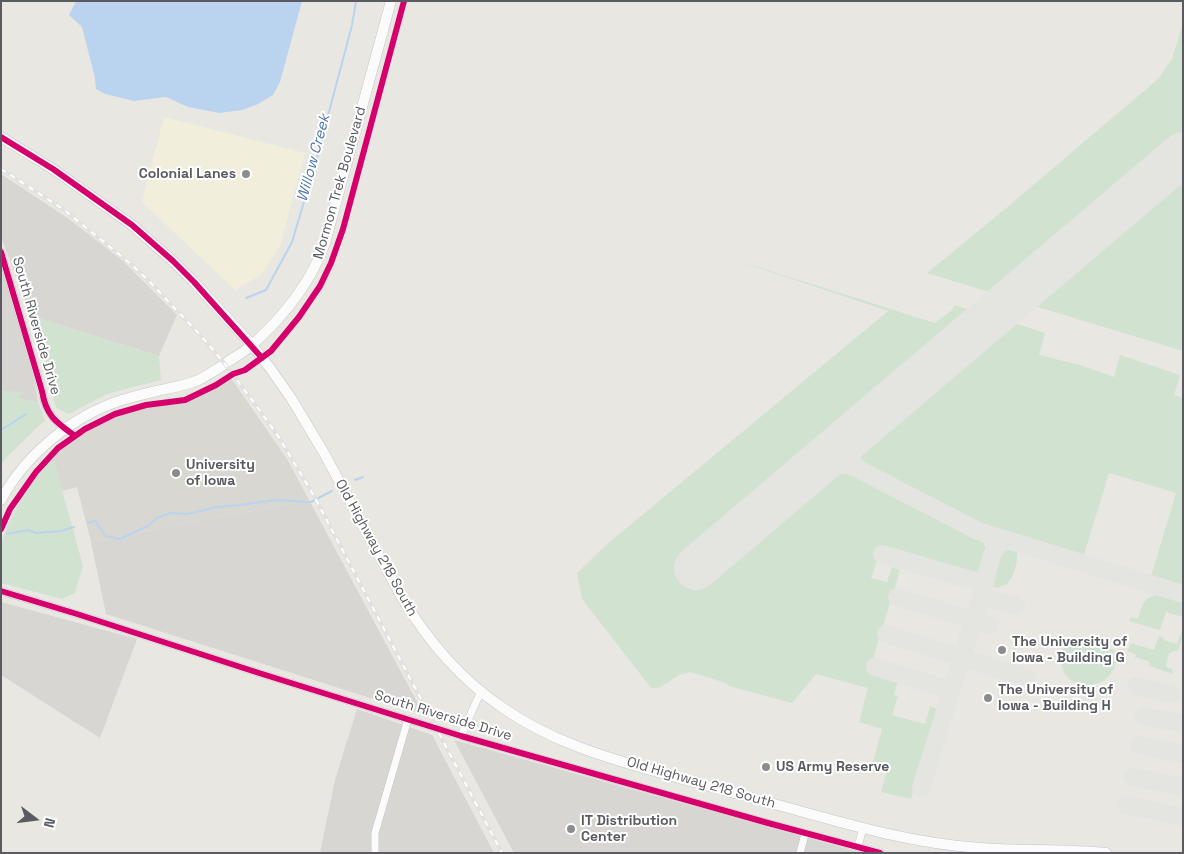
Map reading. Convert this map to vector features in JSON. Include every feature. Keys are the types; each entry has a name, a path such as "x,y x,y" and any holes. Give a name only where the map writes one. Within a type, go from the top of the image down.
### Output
{"main road":[{"name":"Mormon Trek Boulevard","path":"1,500 17,474 46,444 65,429 80,419 120,401 194,382 208,375 252,345 284,311 310,276 322,253 391,1"},
{"name":"Old Highway 218 South","path":"1,137 53,168 132,225 173,261 252,345 280,381 324,453 413,616 438,650 463,676 502,708 562,741 582,749 863,828"},
{"path":"863,828 927,842 981,848 1069,850 1106,853"}],"street":[{"name":"South Riverside Drive","path":"1,252 40,382 44,402 55,422 65,429"},
{"name":"South Riverside Drive","path":"1,591 86,616 259,673 461,736 805,834 880,853"},
{"path":"461,736 481,691"},
{"path":"375,853 375,833 408,719"},
{"path":"858,846 863,828"},
{"path":"800,853 805,834"}],"shaded area":[{"path":"164,117 305,153 280,246 261,275 235,290 142,202"},
{"path":"1,174 69,219 123,261 177,315 159,356 31,316 1,237"},
{"path":"1,269 7,283 34,379 38,402 1,396"},
{"name":"University of Iowa","path":"231,378 287,459 309,500 91,542 77,487 62,491 53,457 65,445 93,428 123,414 147,406 174,404 193,399"},
{"path":"309,500 424,715 106,614 91,542"},
{"path":"1,602 137,639 100,738 1,675"},
{"path":"357,709 432,735 494,853 320,853 335,780"},
{"path":"454,740 861,853 514,853"}],"green space":[{"path":"1183,14 1183,139 999,295 927,273 1158,79 1172,59 1182,27"},
{"path":"1183,169 1183,351 1025,303"},
{"path":"726,257 935,323 951,311 955,305 979,313 681,567 695,585 826,473 835,472 857,477 983,542 986,553 984,571 973,572 882,545 871,578 887,582 892,567 900,570 869,672 898,681 894,695 898,696 892,715 925,724 930,706 939,709 911,799 881,792 888,767 872,765 882,729 859,722 868,688 816,674 792,703 729,686 726,683 690,672 679,675 659,688 651,688 582,599 577,573 605,546 888,311"},
{"path":"31,316 159,356 161,380 107,394 69,414 56,408"},
{"path":"1005,320 1045,333 1039,355 1080,365 1114,377 1120,355 1180,375 1174,395 1183,398 1183,586 1151,576 1176,493 1109,473 1084,555 974,521 866,465 861,460 858,452 859,443"},
{"path":"1,390 24,393 18,398 38,402 45,420 1,465"},
{"path":"53,457 83,566 75,593 62,599 1,583 2,544 5,532 16,509 30,487"},
{"path":"1008,550 1017,551 1017,561 1013,574 1006,585 997,588 991,586 997,560 1001,554"},
{"path":"1156,595 1183,601 1183,617 1166,612 1160,630 1129,621 1131,617 1138,619 1145,601"},
{"path":"1183,627 1183,636 1178,650 1169,653 1166,665 1172,669 1173,674 1149,666 1150,662 1136,657 1134,663 1136,654 1127,651 1131,643 1154,650 1159,636 1164,638 1164,640 1177,644"},
{"path":"1073,637 1114,650 1115,663 1111,674 1103,681 1092,685 1081,684 1071,680 1064,671 1061,657 1063,648"}],"water":[{"path":"76,1 302,1 280,82 273,95 256,105 242,110 219,113 188,107 166,97 134,101 105,94 96,89 82,27 69,15"}],"waterway":[{"name":"Willow Creek","path":"246,298 266,290 292,242 315,165 352,25 356,1"},
{"name":"Willow Creek","path":"1,430 26,414"},
{"path":"355,480 363,477"},
{"path":"88,523 95,521 106,536 119,539 148,526 157,518 169,513 187,514 217,507 275,500 311,502 332,491"},
{"path":"7,534 28,530 36,533 61,531 74,527"}],"taxiway":[{"path":"1154,180 1183,156"},
{"path":"858,469 851,455 851,445 855,435 906,391"},
{"path":"762,513 814,470 831,464 847,465 978,531 1183,594"},
{"path":"921,788 985,584 993,552 1006,540"},
{"path":"882,554 985,584"},
{"path":"981,596 1016,606"},
{"path":"897,597 990,625"},
{"path":"886,634 1027,678"},
{"path":"875,667 951,690"},
{"path":"1136,686 1171,694"},
{"path":"1144,716 1183,724"},
{"path":"1139,745 1183,754"},
{"path":"1133,777 1183,787"},
{"path":"1127,805 1183,817"}],"runway":[{"path":"696,568 1183,154"}],"railway":[{"path":"1,169 63,209 131,264 202,337 255,404 278,436 314,496 502,853"}],"cycle path":[{"path":"1,529 10,509 36,472 58,448 85,429 115,414 146,405 185,400 216,385 233,374 245,370 271,351 299,317 320,286 331,263 343,229 404,1"},
{"path":"1,137 53,169 132,225 194,282 262,358"},
{"path":"1,252 46,407 53,418 75,436"},
{"path":"1,591 461,736 880,853"}],"place":[{"name":"Colonial Lanes","path":"246,174"},
{"name":"University of Iowa","path":"176,473"},
{"name":"The University of Iowa - Building G","path":"1002,650"},
{"name":"The University of Iowa - Building H","path":"988,698"},
{"name":"US Army Reserve","path":"766,767"},
{"name":"IT Distribution Center","path":"571,829"}]}
